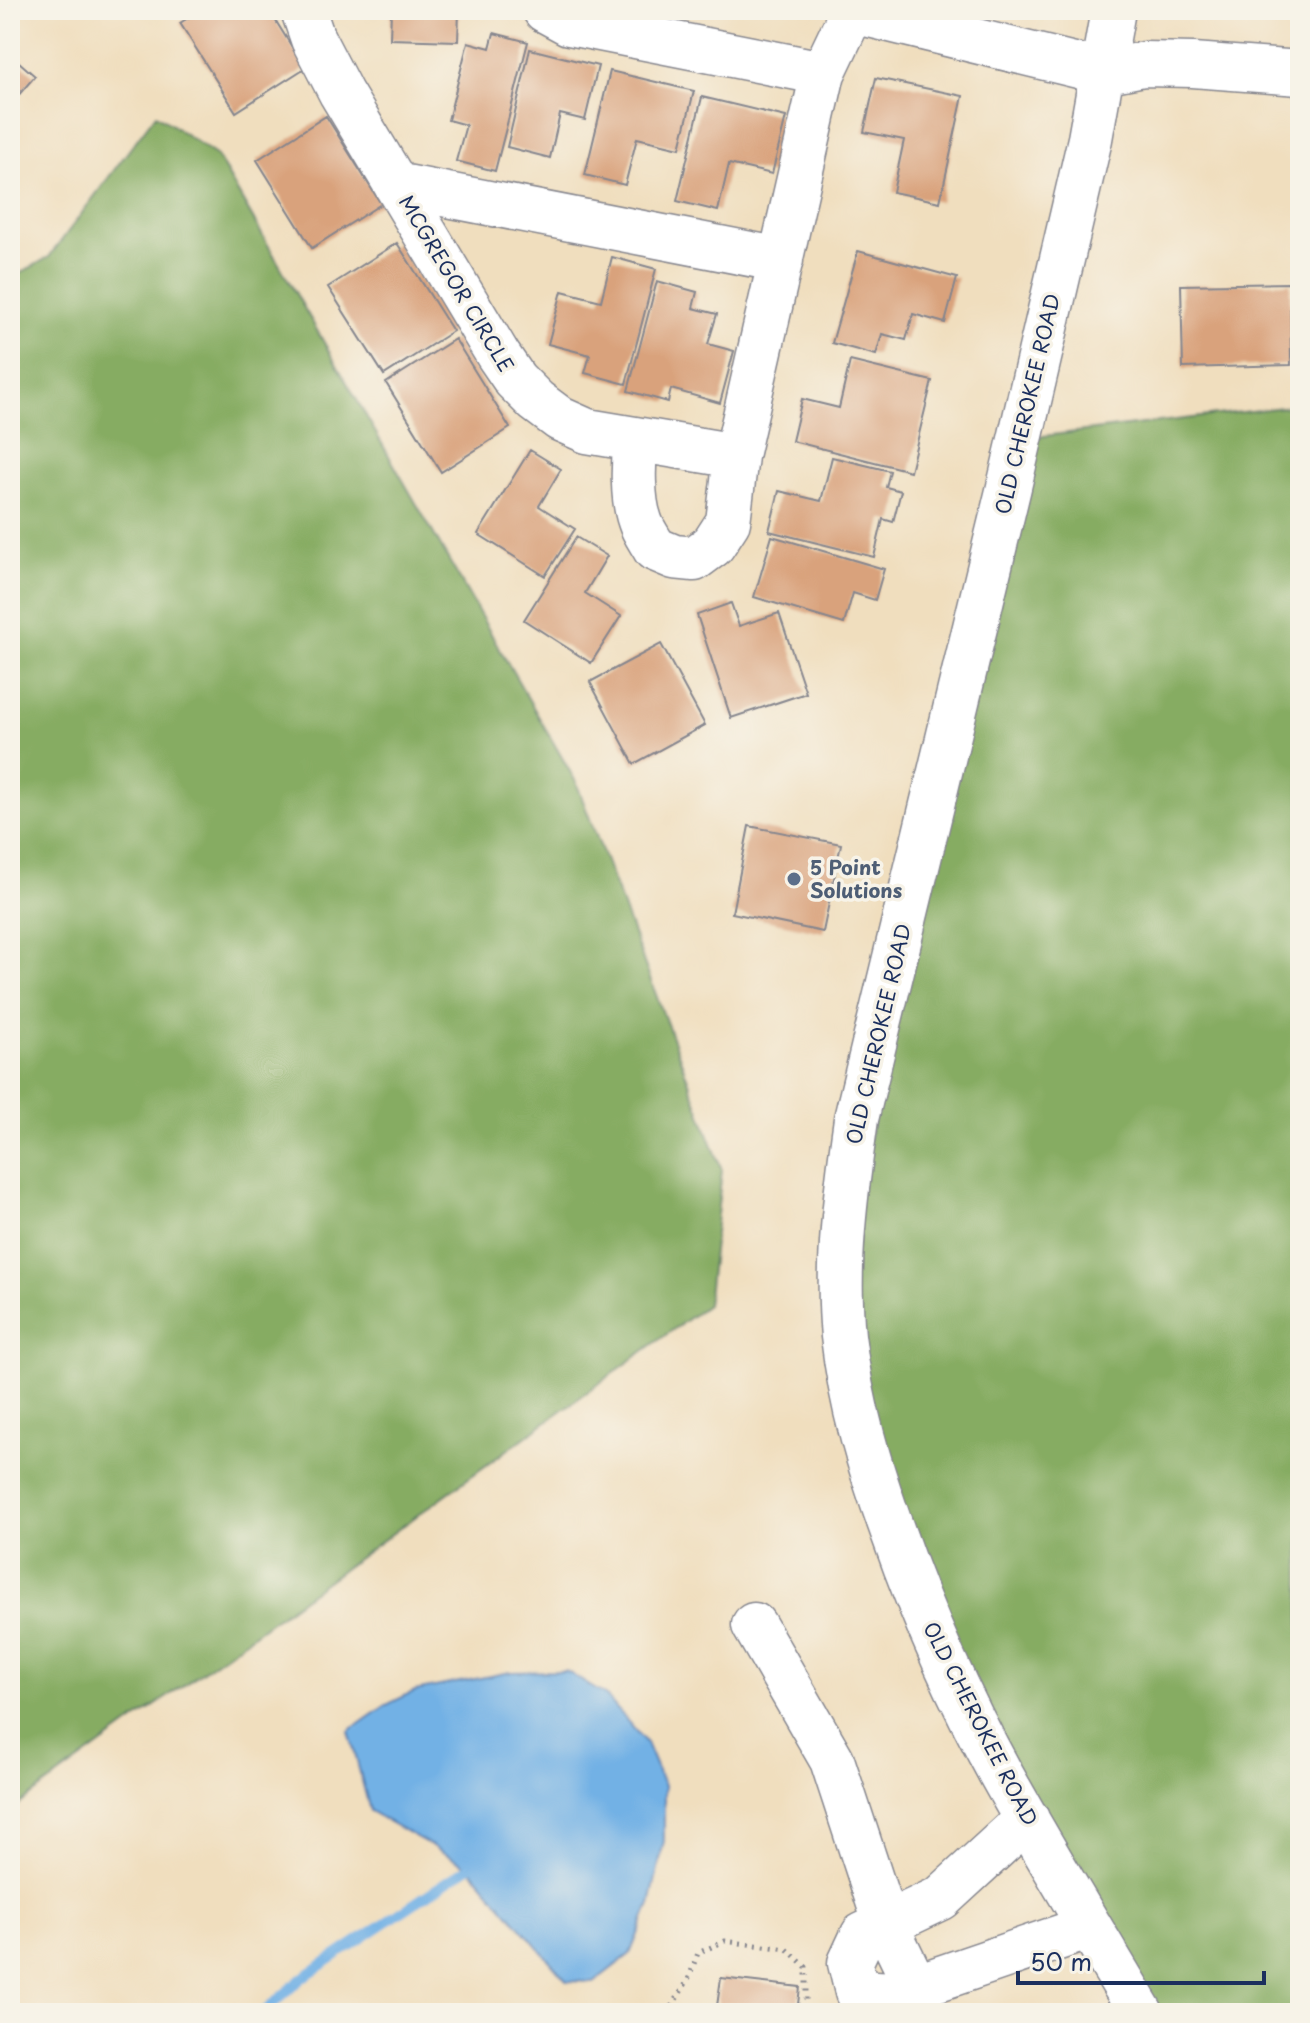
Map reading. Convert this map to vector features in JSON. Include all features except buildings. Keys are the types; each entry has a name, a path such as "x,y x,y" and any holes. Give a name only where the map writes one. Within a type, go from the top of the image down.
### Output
{"street":[{"name":"MCGREGOR CIRCLE","path":"303,10 313,39 341,93 515,380 560,419 587,431 736,456"},
{"path":"545,10 569,23 823,73"},
{"path":"636,439 633,461 640,521 655,549 674,557 694,559 713,545 728,522 736,456 823,73 853,10 1103,72 1144,64 1300,73"},
{"name":"OLD CHEROKEE ROAD","path":"1113,10 1090,139 856,1119 847,1183 841,1269 843,1333 852,1398 870,1469 905,1566 948,1669 1002,1776 1141,2013"},
{"path":"396,185 781,260"},
{"path":"754,1625 832,1760 886,1925"},
{"path":"1027,1819 941,1898 863,1935 850,1963 857,1992 894,1994 1090,1927"}],"path":[{"path":"668,2013 688,1980 698,1953 725,1941 787,1949 806,1967 806,2013"}],"green space":[{"path":"156,114 217,156 576,782 722,1170 707,1305 10,1811 10,279 49,257"},
{"path":"1300,405 1300,2013 1140,2013 905,1566 841,1269 1019,439"}],"water":[{"path":"566,1671 606,1696 646,1743 664,1786 664,1841 650,1905 630,1954 594,1982 567,1981 469,1867 370,1811 349,1731 386,1705 415,1691 510,1672"}],"waterway":[{"path":"263,2013 302,1978 469,1867"}],"place":[{"name":"5 Point Solutions","path":"794,879"}]}
